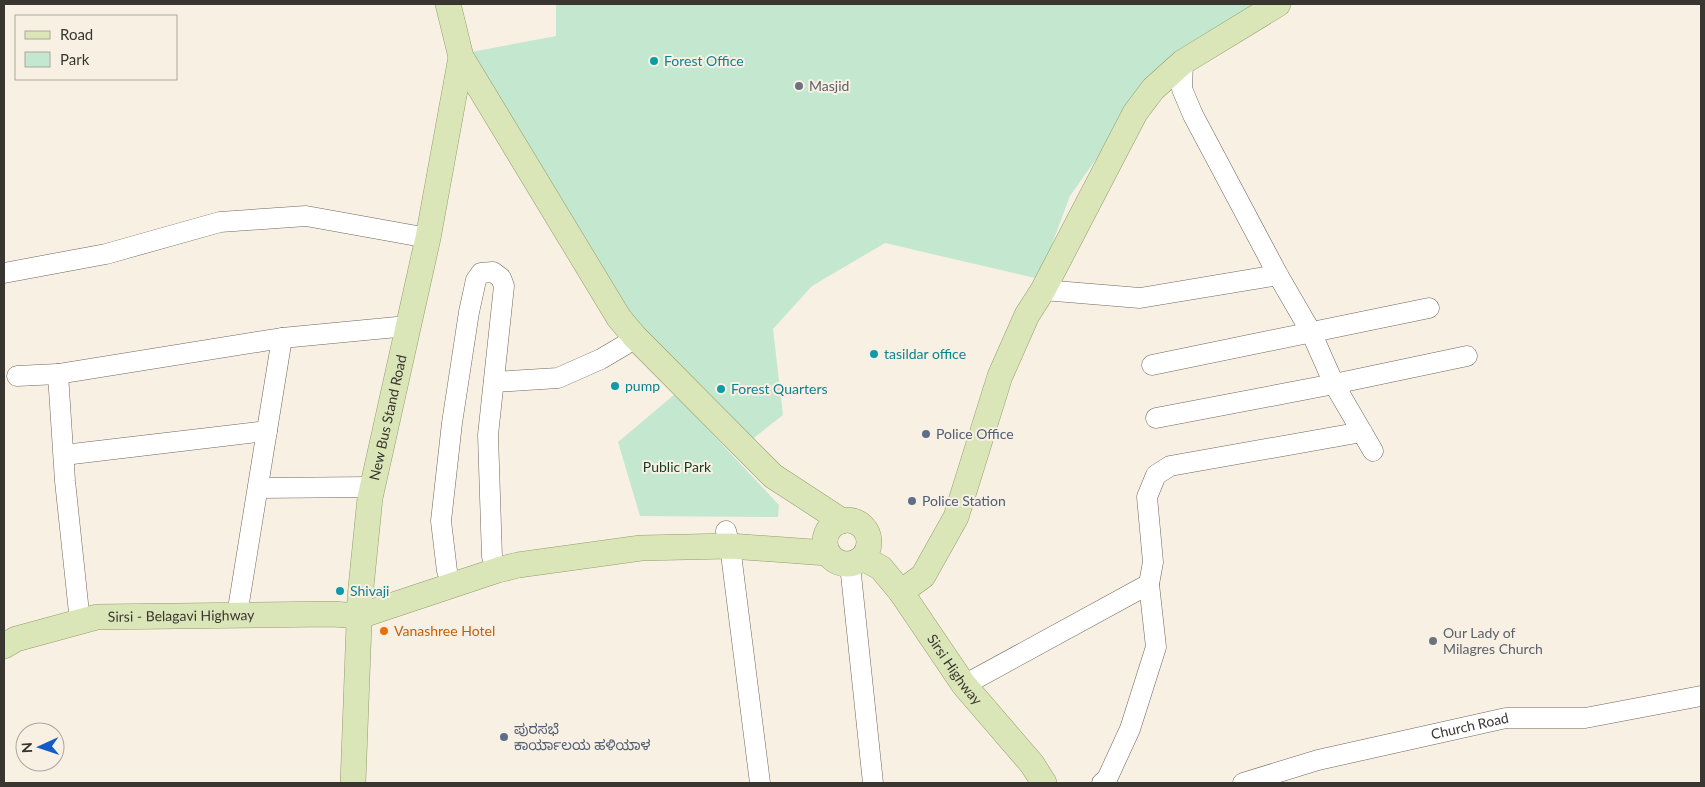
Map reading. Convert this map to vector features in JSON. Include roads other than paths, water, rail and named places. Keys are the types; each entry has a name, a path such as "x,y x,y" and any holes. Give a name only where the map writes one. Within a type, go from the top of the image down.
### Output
{"main road":[{"path":"360,606 518,565 641,548 791,535 826,546 837,562 857,561 869,545 866,531 856,522 842,521 773,476 635,337 619,318 461,57 448,4"},
{"path":"901,592 924,576 956,517 1000,376 1027,316 1043,290 1135,113 1153,88 1183,62 1278,4"},
{"name":"New Bus Stand Road","path":"353,783 360,606 372,487 428,238 461,57"},
{"path":"826,546 830,527 842,521"},
{"path":"360,606 447,571 530,548 627,537 728,539"},
{"name":"Sirsi Highway","path":"857,561 881,568 901,592 964,685 1032,764 1044,783"},
{"name":"Sirsi - Belagavi Highway","path":"4,646 16,639 97,617 332,614 360,606"}],"street":[{"path":"1183,62 1182,88 1193,115 1278,275 1311,332 1334,384 1372,451"},
{"path":"4,273 106,254 220,222 306,216 428,238"},
{"path":"447,571 441,521 452,423 469,312 476,280 481,273 493,272 501,278 504,286 488,435 492,557"},
{"path":"1043,290 1140,298 1278,275"},
{"path":"1152,365 1429,308"},
{"path":"17,376 58,374 282,338 409,328"},
{"path":"494,382 558,378 601,359 635,337"},
{"path":"237,615 282,338"},
{"path":"1156,418 1467,356"},
{"path":"58,374 80,622"},
{"path":"64,455 267,431"},
{"path":"1102,783 1107,779 1130,730 1156,647 1149,584 1153,562 1148,497 1156,475 1170,466 1362,432"},
{"path":"258,488 372,487"},
{"path":"728,539 760,783"},
{"path":"857,561 873,783"},
{"path":"964,685 1149,584"},
{"name":"Church Road","path":"1243,783 1318,760 1506,718 1585,718 1701,696"}],"place":[{"name":"Forest Office","path":"654,61"},
{"name":"Masjid","path":"799,86"},
{"name":"tasildar office","path":"874,354"},
{"name":"pump","path":"615,386"},
{"name":"Forest Quarters","path":"721,389"},
{"name":"Police Office","path":"926,434"},
{"name":"Police Station","path":"912,501"},
{"name":"Shivaji","path":"340,591"},
{"name":"Vanashree Hotel","path":"384,631"},
{"name":"Our Lady of Milagres Church","path":"1433,641"},
{"name":"ಪುರಸಭೆ ಕಾರ್ಯಾಲಯ ಹಳಿಯಾಳ","path":"504,737"}],"park label":[{"name":"Public Park","path":"677,467"}]}
